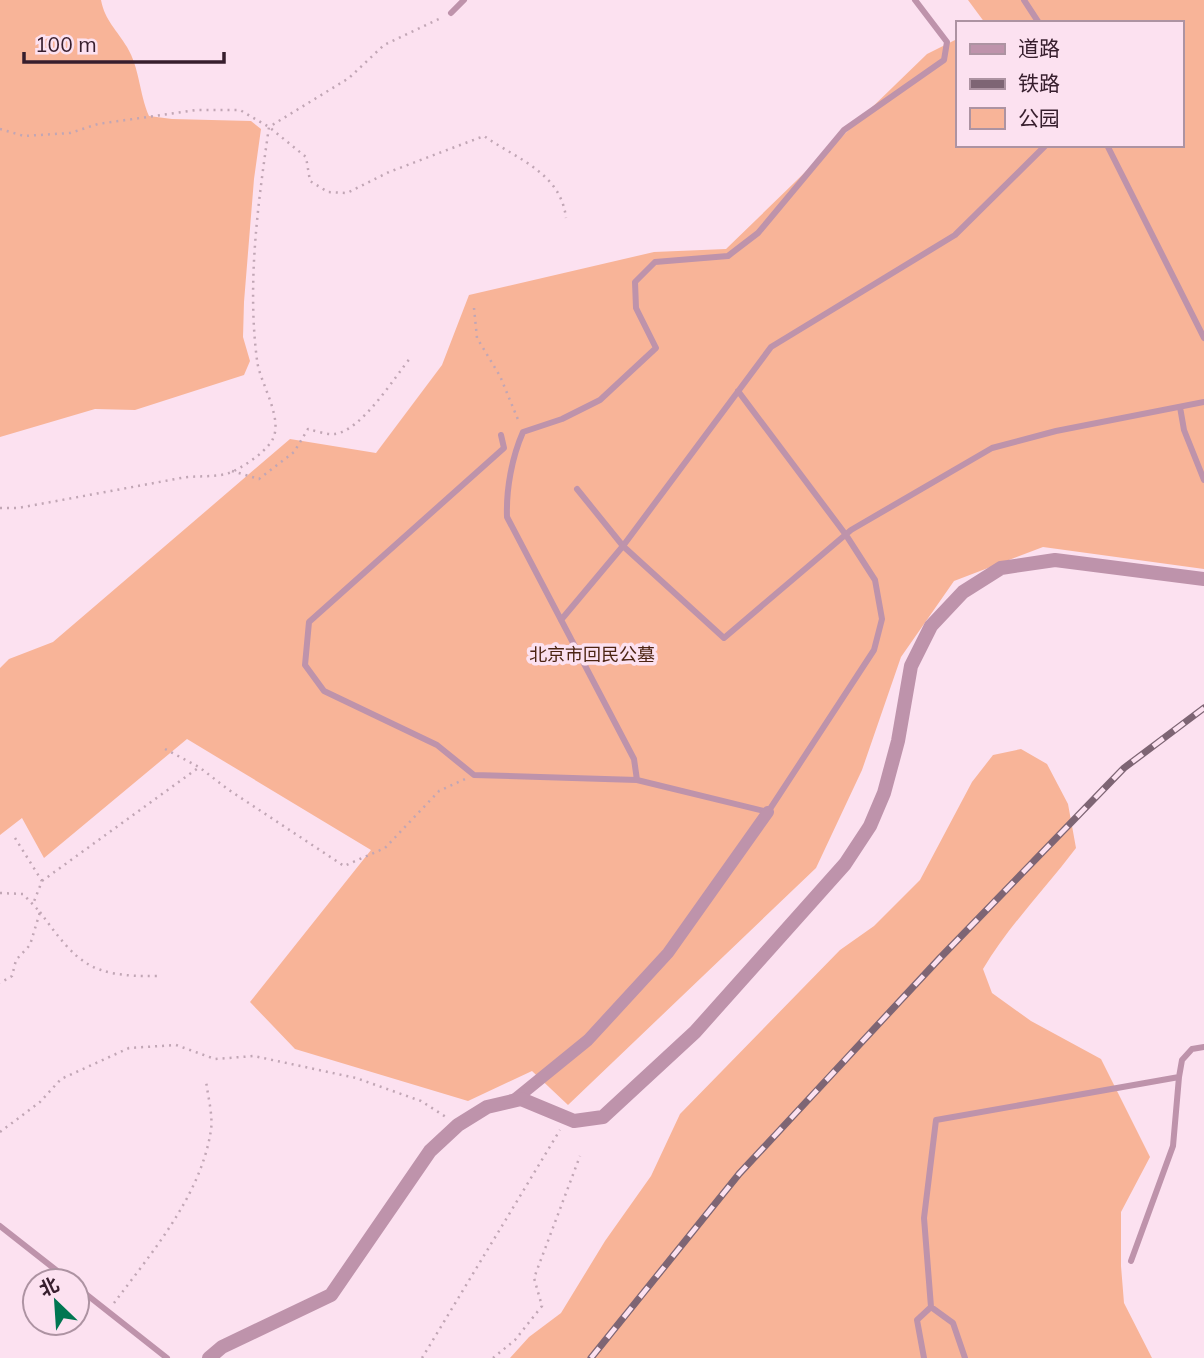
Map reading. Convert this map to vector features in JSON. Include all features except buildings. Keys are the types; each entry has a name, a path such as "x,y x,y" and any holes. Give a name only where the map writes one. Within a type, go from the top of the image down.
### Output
{"street":[{"path":"209,1358 222,1347 331,1295 430,1152 458,1125 487,1107 521,1099 575,1121 603,1117 695,1032 845,864 870,826 884,793 898,741 911,666 931,626 963,592 1000,568 1055,560 1204,579"},
{"path":"513,1101 588,1040 668,953 768,812"}],"lane":[{"path":"451,13 464,0"},
{"path":"637,780 634,759 507,517 506,500 523,432 562,419 600,400 656,348 636,308 635,282 655,262 728,256 758,233 844,130 944,60 947,42 915,0"},
{"path":"1024,0 1038,21"},
{"path":"561,620 623,546 771,347 955,235 1044,147"},
{"path":"1108,147 1204,338"},
{"path":"501,435 504,448 309,622 305,665 324,691 438,746 474,775 637,780 768,812 874,650 882,619 875,580 846,535 738,391"},
{"path":"577,489 623,546 724,638 846,535 992,448 1056,431 1204,402"},
{"path":"1181,407 1184,430 1204,480"},
{"path":"1130,1261 1173,1146 1182,1060 1192,1049 1204,1047"},
{"path":"924,1358 917,1320 930,1307 924,1218 936,1120 1179,1077"},
{"path":"0,1226 52,1267"},
{"path":"91,1298 167,1358"},
{"path":"930,1307 953,1323 965,1358"}],"path":[{"path":"269,127 349,78 384,45 451,13"},
{"path":"0,129 24,136 70,133 98,124 196,110 240,110 269,127 306,157 310,181 328,192 347,193 389,172 484,136 545,175 557,187 566,218"},
{"path":"232,471 272,441 275,429 272,405 257,364 254,321 257,210 269,127"},
{"path":"474,308 477,338 500,376 523,432"},
{"path":"0,508 19,508 232,471 259,479 294,452 308,429 334,434 350,428 365,414 411,357"},
{"path":"165,749 200,767 229,790 344,866 384,848 439,791 474,775"},
{"path":"33,904 43,881 200,767"},
{"path":"15,838 43,881"},
{"path":"0,892 23,894 78,960 100,970 127,977 157,976"},
{"path":"0,983 12,976 16,960 30,945 40,912"},
{"path":"0,1132 40,1102 61,1079 129,1048 176,1045 215,1059 254,1056 356,1078 421,1101 458,1125"},
{"path":"108,1311 155,1248 202,1172 211,1127 206,1081"},
{"path":"422,1358 567,1118"},
{"path":"493,1358 515,1340 542,1306 534,1278 580,1156"}],"green space":[{"path":"0,0 101,0 108,20 131,55 149,116 251,121 261,129 244,302 243,337 250,361 244,375 135,410 95,409 0,437"},
{"name":"北京市回民公墓","path":"968,0 1204,0 1204,569 1043,547 954,581 901,657 862,770 816,868 568,1105 532,1071 468,1101 295,1049 250,1002 371,850 187,739 44,858 22,818 0,835 0,668 9,659 53,642 290,439 376,453 442,365 469,295 654,252 726,249 927,54 956,40 956,147 1183,147 1183,21 984,21"},
{"path":"1021,749 1047,764 1068,804 1076,848 1016,922 983,969 992,993 1031,1021 1101,1059 1150,1157 1121,1212 1121,1266 1124,1303 1152,1358 510,1358 529,1337 561,1313 605,1241 651,1176 680,1114 840,950 874,926 920,880 972,782 993,755"}],"railway":[{"path":"591,1358 739,1174 939,959 1124,768 1204,708"}]}
